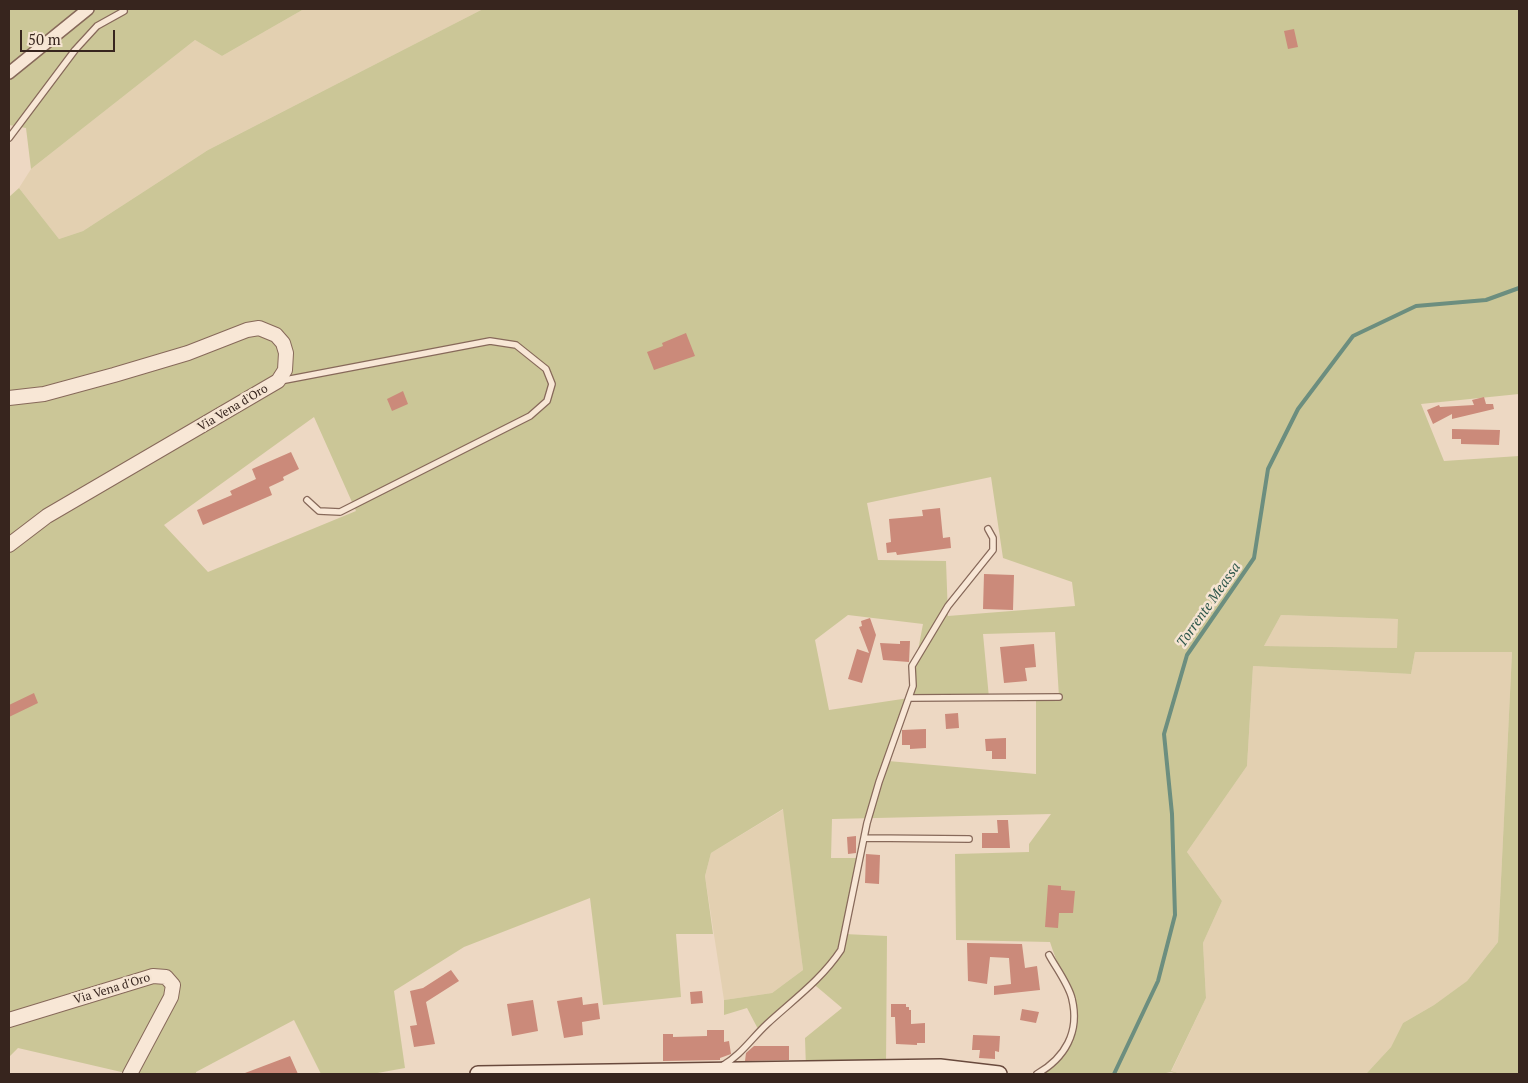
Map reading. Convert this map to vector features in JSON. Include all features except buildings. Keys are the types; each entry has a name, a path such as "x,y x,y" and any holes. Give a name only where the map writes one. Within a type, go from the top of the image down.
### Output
{"main road":[{"path":"478,1074 940,1066 999,1074"}],"street":[{"path":"9,72 88,9"},
{"name":"Via Vena d'Oro","path":"9,398 44,394 96,380 188,353 247,330 259,328 268,330 276,335 283,343 286,353 285,370 278,381 47,516 9,545"},
{"name":"Via Vena d'Oro","path":"9,1020 154,976 166,977 173,985 171,997 130,1074"}],"lane":[{"path":"9,138 75,50 97,26 124,11 123,9"},
{"path":"278,381 490,341 516,345 546,369 552,384 547,401 530,416 340,512 319,511 307,500"},
{"path":"714,1071 733,1060 767,1024 802,994 830,966 841,950 864,838 879,782 913,686 912,666 958,592 993,550 993,538 988,529"},
{"path":"909,698 1059,697"},
{"path":"864,838 970,839"},
{"path":"1037,1074 1048,1068 1066,1049 1073,1025 1072,999 1049,955"}],"shaded area":[{"path":"9,9 304,9 222,56 195,40 31,169 26,128 9,125"},
{"path":"304,9 483,9 208,150 83,231 59,239 19,188 31,169 195,40 222,56"},
{"path":"483,9 1519,9 1519,394 1421,404 1444,461 1519,456 1519,1074 1366,1074 1391,1047 1403,1023 1434,1005 1467,981 1498,942 1512,652 1415,652 1411,674 1253,666 1247,766 1187,852 1222,901 1203,943 1206,998 1171,1071 1180,1074 1171,1072 1161,1074 1034,1074 1053,1059 1063,1048 1068,1036 1070,1022 1070,1009 1064,981 1050,942 956,940 955,854 1029,852 1029,844 1051,814 832,819 831,858 859,858 844,934 887,936 886,1067 806,1069 805,1038 842,1008 810,981 758,1029 747,1008 724,1015 724,1000 772,993 803,970 783,809 711,853 705,876 713,934 676,934 681,997 603,1005 590,898 464,947 394,991 405,1068 372,1074 321,1074 294,1020 196,1072 196,1074 130,1074 18,1048 9,1057 9,197 19,188 59,239 83,231 208,150","holes":["314,417 356,511 208,572 164,525","991,477 1003,558 1072,582 1075,606 948,616 946,561 878,560 867,503","848,615 923,624 909,698 829,710 815,640","1281,615 1398,619 1397,648 1264,646","1055,632 1059,697 1036,698 1036,774 888,761 909,698 989,698 983,634"]},
{"path":"1281,615 1399,619 1397,648 1264,646"},
{"path":"1415,652 1512,652 1498,942 1467,981 1434,1005 1403,1023 1391,1047 1366,1074 1180,1074 1171,1072 1206,998 1203,943 1222,901 1187,852 1247,766 1253,666 1411,674"},
{"path":"784,809 803,970 772,993 724,1000 705,876 711,853"}],"waterway":[{"name":"Torrente Meassa","path":"1114,1074 1158,981 1175,915 1172,814 1164,734 1187,655 1254,558 1268,469 1298,409 1353,336 1416,306 1486,300 1519,288"}]}
